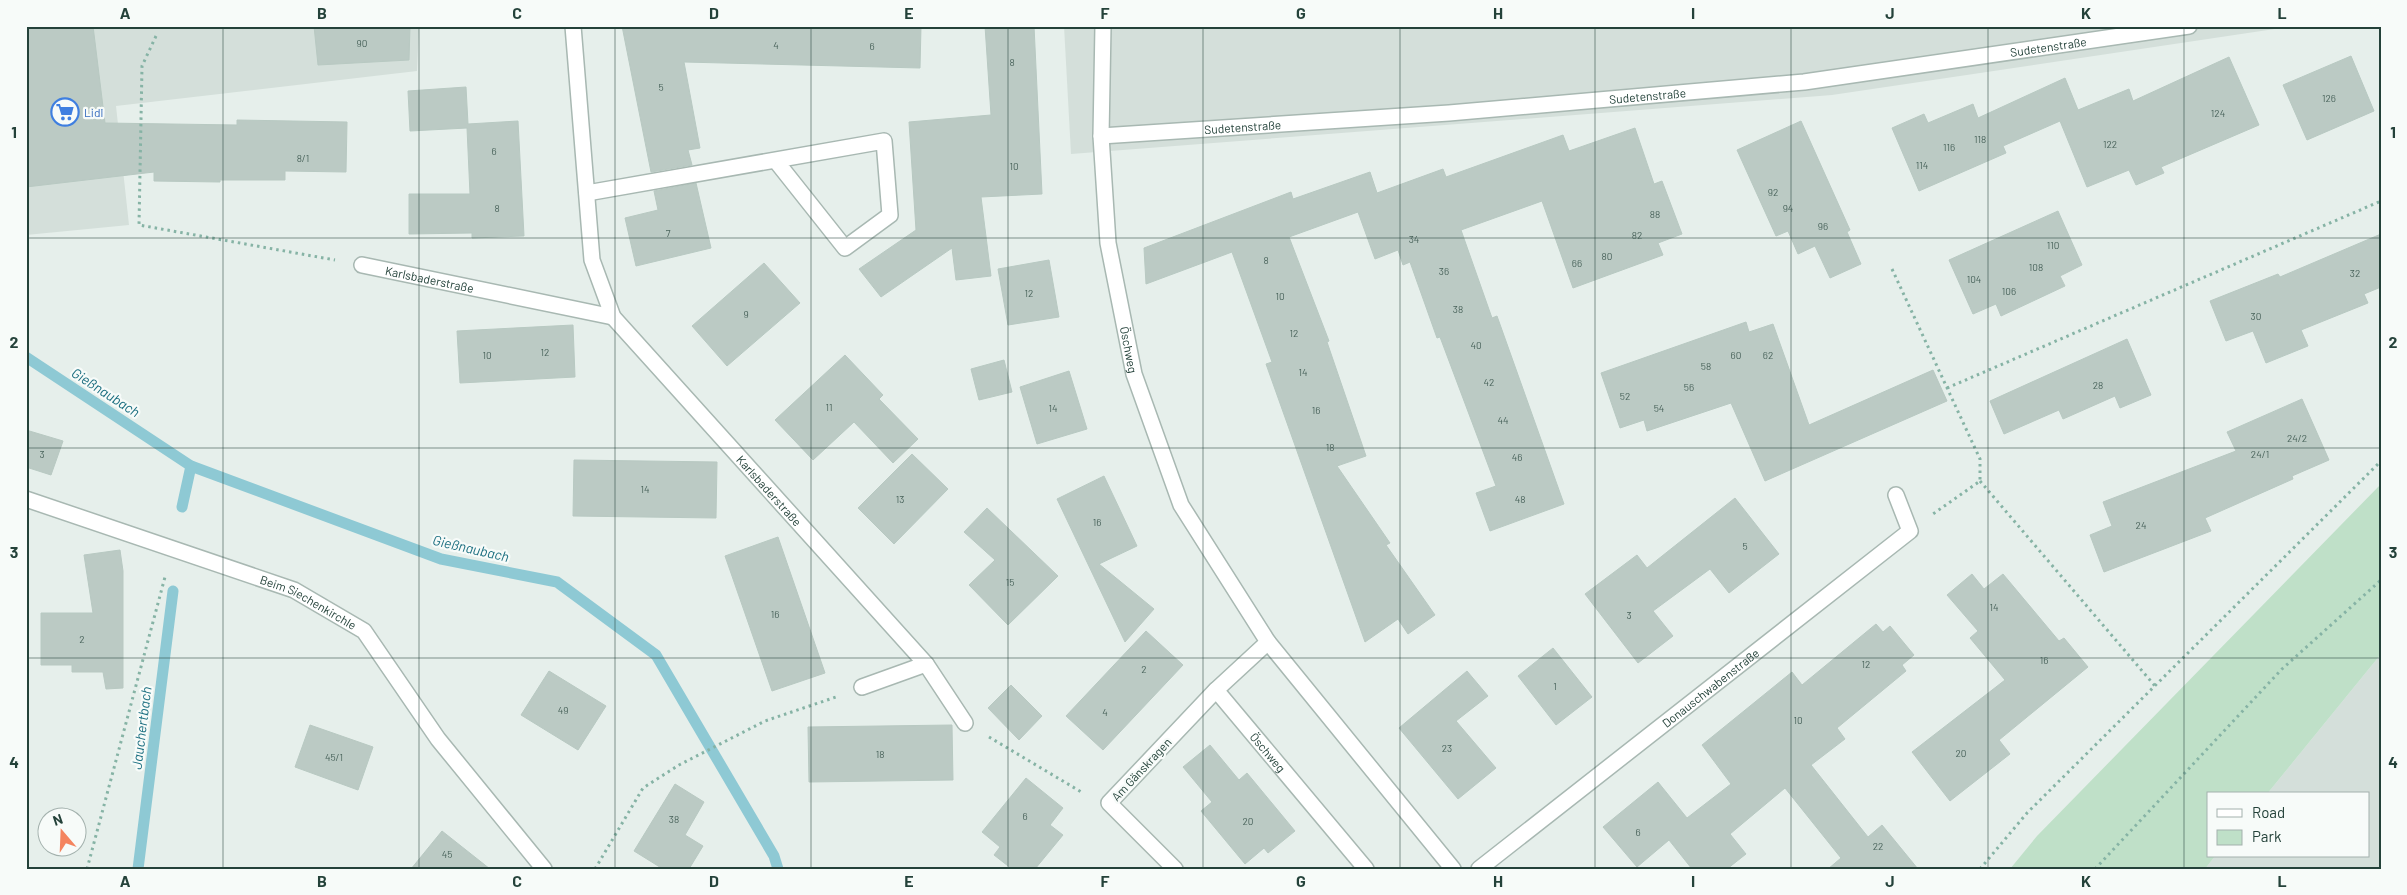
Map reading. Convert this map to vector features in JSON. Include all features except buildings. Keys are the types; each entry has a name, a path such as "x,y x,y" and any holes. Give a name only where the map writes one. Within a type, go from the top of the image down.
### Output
{"street":[{"name":"Karlsbaderstraße","path":"573,26 592,260 613,317 926,664 965,723"},
{"name":"Öschweg","path":"1103,26 1101,136 1108,243 1134,374 1181,505 1268,642 1453,869"},
{"name":"Sudetenstraße","path":"1101,136 1449,113 1804,82 2189,26"},
{"path":"587,193 884,141 890,215 845,248 776,161"},
{"name":"Karlsbaderstraße","path":"362,265 613,317"},
{"path":"1896,495 1910,531"},
{"name":"Beim Siechenkirchle","path":"26,499 294,590 364,631 438,739 544,869"},
{"name":"Donauschwabenstraße","path":"1479,869 1910,531"},
{"path":"1216,690 1268,642"},
{"path":"862,687 926,664"},
{"name":"Öschweg","path":"1216,690 1366,869"},
{"name":"Am Gänskragen","path":"1175,869 1109,802 1216,690"}],"path":[{"path":"156,36 142,66 139,225 362,265"},
{"path":"1947,388 2381,201"},
{"path":"1892,269 1980,459 1980,481 2155,686"},
{"path":"1980,869 2027,813 2381,461"},
{"path":"1910,531 1980,481"},
{"path":"87,869 173,549"},
{"path":"2095,869 2282,669 2381,580"},
{"path":"595,869 643,788 680,765 765,721 862,687"},
{"path":"965,723 1092,798 1109,802"}],"shaded area":[{"path":"26,26 419,26 417,71 116,106 129,225 26,235"},
{"path":"1064,26 2295,26 1832,95 1071,154"},
{"path":"2381,654 2381,869 2205,869 2213,858 2370,858 2370,792 2269,792"}],"green space":[{"path":"2381,484 2381,654 2269,792 2207,792 2207,858 2213,858 2205,869 2010,869 2037,836"}],"waterway":[{"name":"Gießnaubach","path":"26,357 191,466 441,559 557,582 656,655 774,856 778,869"},
{"name":"Jauchertbach","path":"182,507 191,466"},
{"name":"Jauchertbach","path":"138,869 173,591"}],"place":[{"name":"Lidl","path":"65,112"}]}
